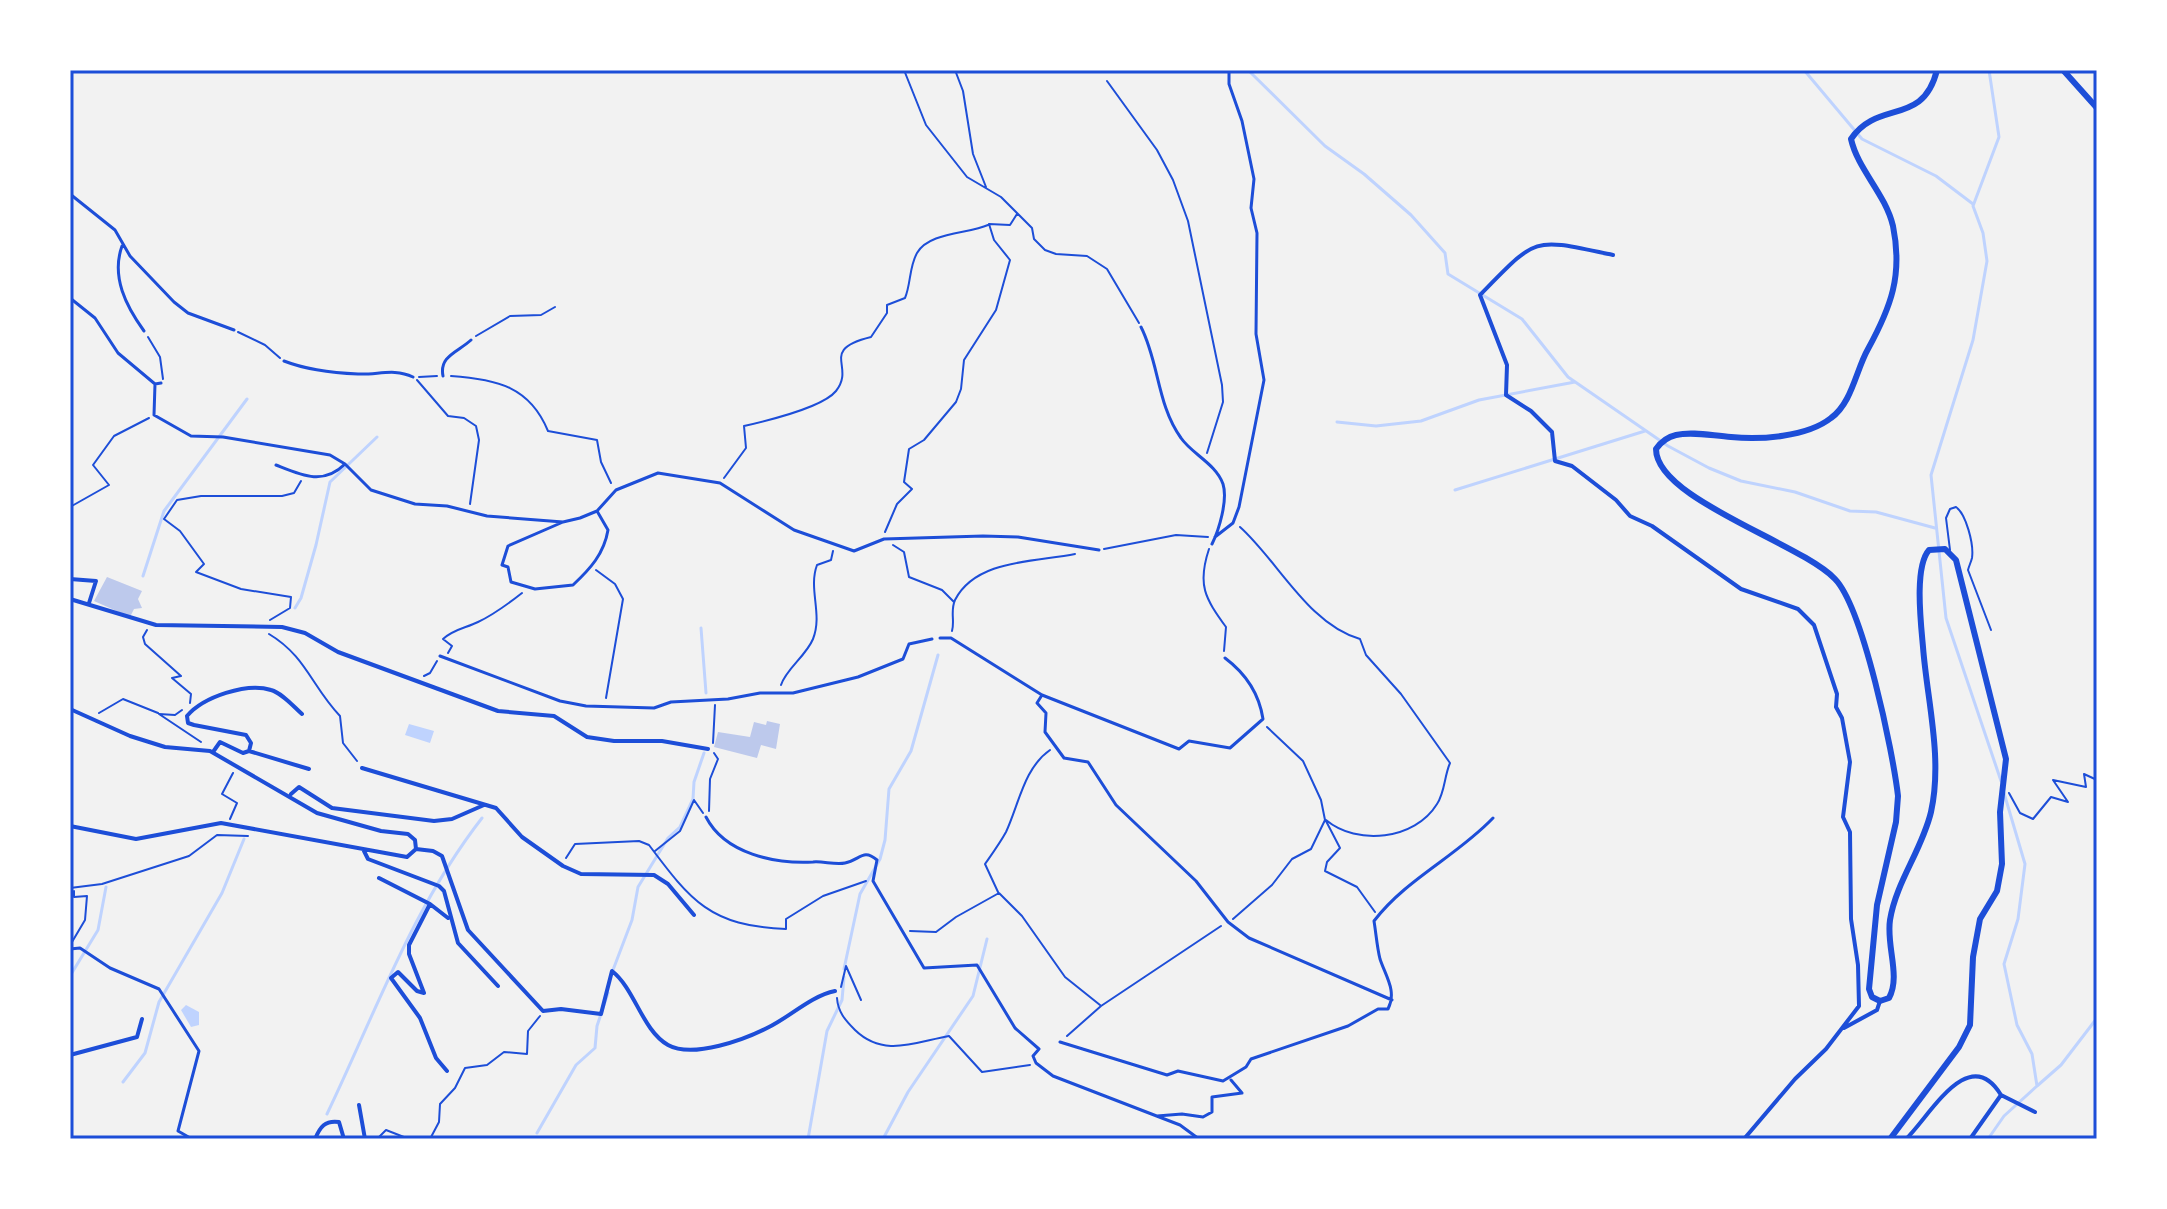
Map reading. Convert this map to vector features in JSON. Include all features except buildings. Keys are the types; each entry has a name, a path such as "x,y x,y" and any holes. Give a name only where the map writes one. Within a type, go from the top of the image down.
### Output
{"street":[{"path":"1208,537 1215,537 1233,523 1264,380 1256,334 1257,233 1251,208 1254,179 1242,121 1229,84 1229,70"},
{"path":"1890,1139 1959,1047 1970,1025 1973,957 1980,919 1997,891 2002,864 2000,812 2005,791 2006,759 1963,582 1945,549 1935,548 1924,556 1920,584 1935,777 1931,810 1921,846 1893,901 1889,925 1895,988 1889,998 1880,1001 1872,997 1869,989 1877,905 1896,822 1898,796 1890,750 1850,598 1835,579 1813,561 1738,522 1675,481 1656,459 1658,446 1665,440 1687,434 1761,437 1807,430 1831,419 1845,404 1860,364 1889,311 1896,258 1892,225 1882,195 1854,155 1851,139 1861,124 1923,102 1932,89 1937,70"},
{"path":"2063,70 2097,108"},
{"path":"70,194 115,230 122,246 188,313 234,330"},
{"path":"1613,255 1552,242 1533,244 1480,295 1504,354 1506,395 1531,411 1552,432 1555,461 1572,466 1616,500 1630,516 1652,526 1741,589 1798,609 1814,625 1837,694 1836,707 1842,718 1850,762 1843,817 1850,832 1851,919 1858,965 1859,1006 1744,1139"},
{"path":"122,246 118,270 124,303 144,331"},
{"path":"70,298 95,318 118,353 155,384 161,383"},
{"path":"1141,327 1151,347 1167,412 1179,437 1211,466 1223,484 1223,502 1212,544"},
{"path":"443,376 441,367 446,358 471,340"},
{"path":"284,361 300,367 360,375 402,372 413,377"},
{"path":"155,384 154,415 191,436 290,447 330,455 345,464 371,490 415,504 447,506 469,513 563,522"},
{"path":"276,465 304,476 333,476 345,464"},
{"path":"597,511 608,530 591,567 573,585 535,589 511,582 508,567 502,565 507,547 563,522 597,511 616,490 658,473 720,483 794,530 854,551 884,539 1018,537 1097,550"},
{"path":"70,579 96,581 89,603"},
{"path":"70,599 89,603 129,620 156,625 257,625 305,633 338,652 498,711 554,716 587,737 614,741 662,741 708,749"},
{"path":"940,638 951,638 1042,695 1179,749 1189,741 1230,748 1263,719 1260,704 1249,682 1225,658"},
{"path":"440,656 560,701 586,706 654,708 671,702 793,693 858,677 903,659 909,644 932,639"},
{"path":"249,751 251,743 246,735 194,725 188,723 187,716 221,695 258,689 278,694 302,714"},
{"path":"1042,695 1037,703 1046,713 1045,732 1064,758 1088,762 1116,805 1196,881 1228,922 1249,938 1392,1000"},
{"path":"70,709 130,736 165,747 212,752 327,817 412,835 416,849"},
{"path":"212,752 220,742 243,753 249,751"},
{"path":"249,751 257,756 309,769"},
{"path":"362,768 496,808 522,837 563,866 599,877 654,875 668,884 694,915"},
{"path":"290,794 299,787 332,808 434,821 452,819 484,805"},
{"path":"706,817 722,839 784,864 844,863 863,854 870,855 877,860 873,881 893,920 924,968 977,965 1015,1028 1039,1049 1033,1056 1036,1063 1053,1076 1180,1125 1199,1139"},
{"path":"1060,1042 1167,1075 1178,1071 1205,1079 1230,1079 1251,1059 1348,1026 1378,1009 1388,1009 1392,1000 1374,921 1390,901 1479,833 1493,818"},
{"path":"70,826 136,839 221,823 407,857 416,849"},
{"path":"416,849 442,856 468,930 543,1011 561,1009 601,1014 612,971 662,1039 677,1048 713,1048 768,1028 835,991"},
{"path":"364,850 368,859 439,886 444,891 458,943 498,986"},
{"path":"379,878 430,904 450,920"},
{"path":"430,904 409,945 411,961 424,993 417,991 398,972 391,978 420,1018 436,1058 447,1071"},
{"path":"70,946 80,948 110,968 159,989 177,1012 199,1051 178,1131 192,1139"},
{"path":"1842,1029 1877,1010 1880,1001"},
{"path":"70,1055 137,1037 142,1019"},
{"path":"1906,1139 1964,1077 1976,1076 1993,1082 2001,1095 2035,1112"},
{"path":"1157,1116 1203,1117 1212,1112 1212,1097 1242,1093 1230,1079"},
{"path":"1970,1139 2001,1095"},
{"path":"359,1105 365,1139"},
{"path":"315,1139 323,1125 331,1121 339,1122 344,1139"}],"lane":[{"path":"1951,555 1946,518 1956,507 1963,513 1966,522 1972,559 1968,570 1991,630"}],"path":[{"path":"904,70 926,125 967,177 1001,197 1032,228 1034,239 1045,250 1056,254 1087,256 1107,269 1141,327"},
{"path":"955,70 963,91 973,154 986,188"},
{"path":"1107,81 1157,150 1173,180 1188,221 1223,402 1206,449 1211,466"},
{"path":"720,483 746,448 744,426 788,412 809,410 820,399 835,393 842,381 839,360 843,350 856,341 871,337 887,313 887,305 905,298 917,252 946,236 972,232 989,224 1010,225 1017,214"},
{"path":"954,602 942,590 909,577 904,552 884,539 897,504 912,489 904,482 909,449 924,440 956,402 961,389 964,360 996,310 1010,260 994,240 989,224"},
{"path":"471,340 510,316 541,315 555,307"},
{"path":"234,330 265,345 284,361"},
{"path":"144,331 160,357 164,377 161,383"},
{"path":"413,377 443,376 491,381 510,387 539,409 548,431 597,440 607,477 616,490"},
{"path":"413,377 448,416 464,418 476,426 479,440 469,513"},
{"path":"70,507 109,485 93,465 114,436 154,415"},
{"path":"257,625 290,608 291,597 241,589 196,572 204,564 180,531 164,519 177,500 201,496 282,496 294,493 304,476"},
{"path":"1233,523 1261,548 1317,611 1348,635 1360,639 1366,655 1401,694 1450,763 1435,807 1404,832 1368,835 1337,830 1325,820"},
{"path":"951,638 954,602 966,586 999,567 1176,535 1208,537"},
{"path":"1212,544 1204,570 1203,590 1208,606 1226,627 1225,658"},
{"path":"778,692 783,678 794,669 813,639 817,614 812,579 817,565 831,560 833,546"},
{"path":"591,567 615,584 623,599 605,705"},
{"path":"446,657 452,646 443,639 451,632 476,624 510,605 520,594 535,589"},
{"path":"156,625 155,630 146,629 145,644 181,676 172,678 193,697 178,714 159,714"},
{"path":"264,631 290,646 310,670 323,699 340,716 343,743 362,768"},
{"path":"422,675 430,673 440,656"},
{"path":"94,717 123,699 159,714 210,747 212,752"},
{"path":"654,852 680,831 694,800 706,817 710,810 710,779 718,759 713,745 716,699"},
{"path":"1263,719 1269,730 1303,761 1321,800 1325,820 1340,848 1327,862 1325,871 1357,887 1378,915"},
{"path":"1057,746 1037,760 1004,835 985,864 999,893 1022,916 1065,977 1101,1006"},
{"path":"221,823 230,819 237,803 222,794 235,771"},
{"path":"2005,791 2011,794 2020,813 2033,819 2051,797 2068,802 2053,780 2086,787 2084,774 2097,780"},
{"path":"1060,1042 1101,1006 1208,932 1228,922 1272,885 1292,859 1311,849 1325,820"},
{"path":"70,888 75,890 189,856 217,835 261,834 261,829"},
{"path":"563,866 575,844 639,841 654,852 699,907 740,923 786,929 786,919 823,896 846,886 873,881"},
{"path":"70,946 85,920 87,896 74,897 75,890"},
{"path":"893,920 912,932 931,934 999,893"},
{"path":"861,1000 846,966 841,992 835,991 845,1020 867,1040 881,1047 949,1036 982,1072 1036,1063"},
{"path":"430,1139 439,1122 440,1104 455,1088 465,1068 487,1065 504,1052 527,1054 528,1031 543,1011"},
{"path":"377,1139 386,1130 409,1139"}],"water":[{"path":"409,724 434,731 430,743 405,735"},
{"path":"186,1005 199,1012 199,1025 191,1027 181,1010"}],"waterway":[{"path":"1248,70 1325,146 1364,174 1411,215 1445,253 1448,274 1522,319 1568,377 1668,446 1741,481 1795,492 1850,511 1876,512 1935,528"},
{"path":"1804,70 1862,139 1936,176 1973,204"},
{"path":"1989,70 1999,137 1973,206 1983,233 1987,261 1973,340 1931,475 1946,618 2001,781"},
{"path":"1337,422 1376,426 1421,421 1479,400 1575,382"},
{"path":"143,576 164,511 247,399"},
{"path":"1455,490 1645,431"},
{"path":"295,608 301,598 316,545 330,482 377,437"},
{"path":"701,628 706,693"},
{"path":"844,969 860,894 880,859 885,840 889,789 911,751 938,655"},
{"path":"613,970 632,920 638,887 668,838 680,827 693,799 694,782 704,753"},
{"path":"1988,1139 2004,1116 2037,1086 2032,1054 2017,1025 2004,964 2018,919 2025,864 2004,793"},
{"path":"327,1114 415,925 457,852 482,818"},
{"path":"123,1082 145,1053 159,1002 222,893 244,839"},
{"path":"70,976 98,930 106,887"},
{"path":"883,1139 908,1092 973,996 987,939"},
{"path":"808,1139 827,1031 842,1000 844,977"},
{"path":"537,1133 576,1065 595,1048 597,1026 608,993"},
{"path":"2037,1086 2061,1065 2097,1018"}]}
